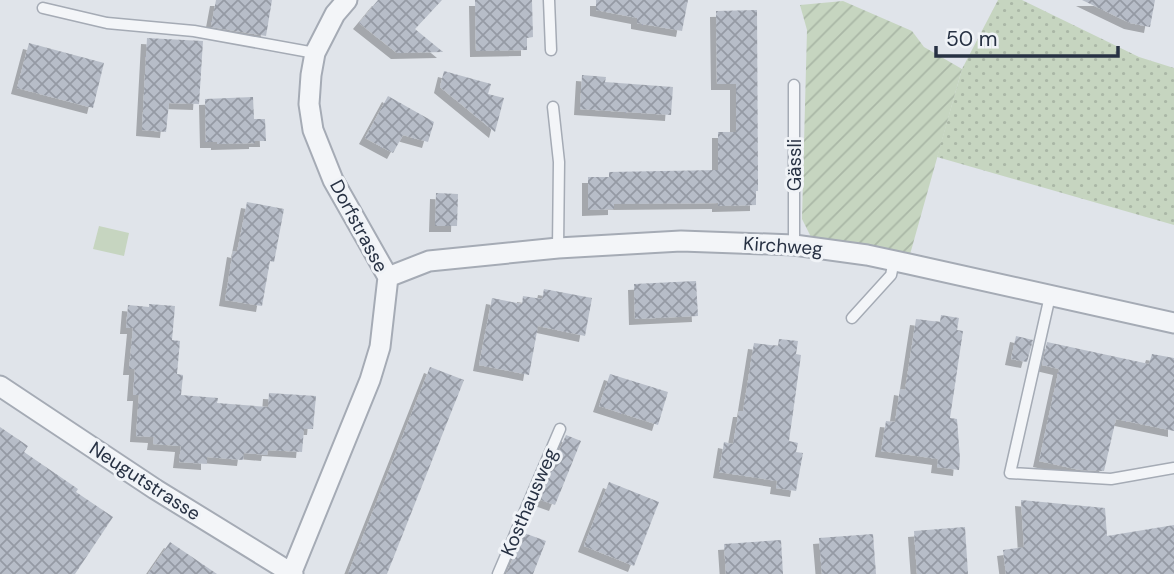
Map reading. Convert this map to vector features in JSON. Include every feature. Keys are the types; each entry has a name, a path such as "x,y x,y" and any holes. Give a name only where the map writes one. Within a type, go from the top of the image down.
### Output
{"street":[{"name":"Dorfstrasse","path":"291,574 370,380 380,347 388,277 333,180 313,130 309,104 315,53 335,14 347,0"},
{"name":"Kirchweg","path":"388,277 429,261 558,248 681,241 794,245 894,261 1174,323"},
{"name":"Neugutstrasse","path":"0,386 155,489 291,574"}],"lane":[{"path":"549,0 551,50"},
{"path":"43,8 107,23 194,31 315,53"},
{"name":"Gässli","path":"794,85 794,245"},
{"path":"553,107 559,162 558,248"},
{"path":"852,317 891,275 894,261"},
{"path":"1050,296 1010,473 1111,479 1174,468"},
{"name":"Kosthausweg","path":"498,574 560,429"}],"green space":[{"path":"998,0 1022,0 1139,57 1174,68 1174,225 937,157 962,69"},
{"path":"843,1 912,31 924,47 962,69 909,258 811,237 802,219 807,30 800,5"},
{"path":"99,226 129,233 124,256 93,249"}],"building":[{"path":"216,0 272,0 266,36 211,27"},
{"path":"378,0 442,0 415,29 443,52 397,53 359,23"},
{"path":"475,0 532,0 533,37 527,38 527,50 476,51"},
{"path":"596,0 688,0 682,31 637,23 637,18 596,10"},
{"path":"1082,0 1155,0 1150,27 1130,23"},
{"path":"757,10 756,205 614,204 614,209 588,210 588,177 609,177 609,172 718,170 718,132 736,132 736,84 717,84 716,11"},
{"path":"147,38 203,41 199,104 169,103 166,132 142,130"},
{"path":"29,43 104,63 93,108 17,88"},
{"path":"444,71 491,84 488,94 504,98 495,132 440,87"},
{"path":"582,75 606,77 605,82 673,87 671,115 580,109"},
{"path":"388,96 434,122 428,142 403,135 393,153 365,138"},
{"path":"253,97 254,119 265,119 266,141 217,144 206,142 205,99"},
{"path":"436,193 458,194 457,226 435,226"},
{"path":"247,202 284,209 274,262 270,261 262,306 225,300 233,251 237,252"},
{"path":"696,281 698,316 635,319 634,284"},
{"path":"544,289 592,298 585,336 538,326 529,375 479,365 492,298 522,304 523,296 542,299"},
{"path":"149,304 175,306 172,340 180,341 177,374 183,375 181,395 218,398 217,403 268,407 269,393 316,396 313,429 304,429 302,452 268,450 267,455 244,453 243,460 207,457 207,464 179,462 181,446 153,444 154,437 136,436 139,395 133,395 135,369 129,369 133,328 126,328 128,305 149,307"},
{"path":"941,315 959,318 957,330 963,331 950,418 957,419 959,470 937,467 938,459 881,451 886,421 895,422 900,389 905,390 916,319 940,322"},
{"path":"1016,336 1033,340 1027,362 1011,359"},
{"path":"779,339 798,341 796,354 801,355 789,441 798,443 796,452 803,453 796,491 776,488 777,481 719,472 724,442 733,444 739,411 743,411 754,343 778,346"},
{"path":"1047,342 1149,364 1152,354 1174,358 1174,431 1116,419 1104,471 1080,470 1039,461 1059,369 1042,365"},
{"path":"430,367 464,380 387,574 348,574"},
{"path":"610,374 668,392 658,425 599,406"},
{"path":"0,427 28,446 24,452 113,517 75,574 0,574"},
{"path":"566,435 581,441 555,505 538,499"},
{"path":"609,482 659,502 634,566 584,546"},
{"path":"1021,500 1105,508 1107,536 1174,525 1174,574 1006,574 1003,550 1024,547"},
{"path":"965,527 968,574 917,574 914,531"},
{"path":"524,533 546,541 533,574 506,574"},
{"path":"873,534 876,574 822,574 819,538"},
{"path":"781,540 783,574 726,574 724,544"},
{"path":"170,542 217,574 148,574"}]}
